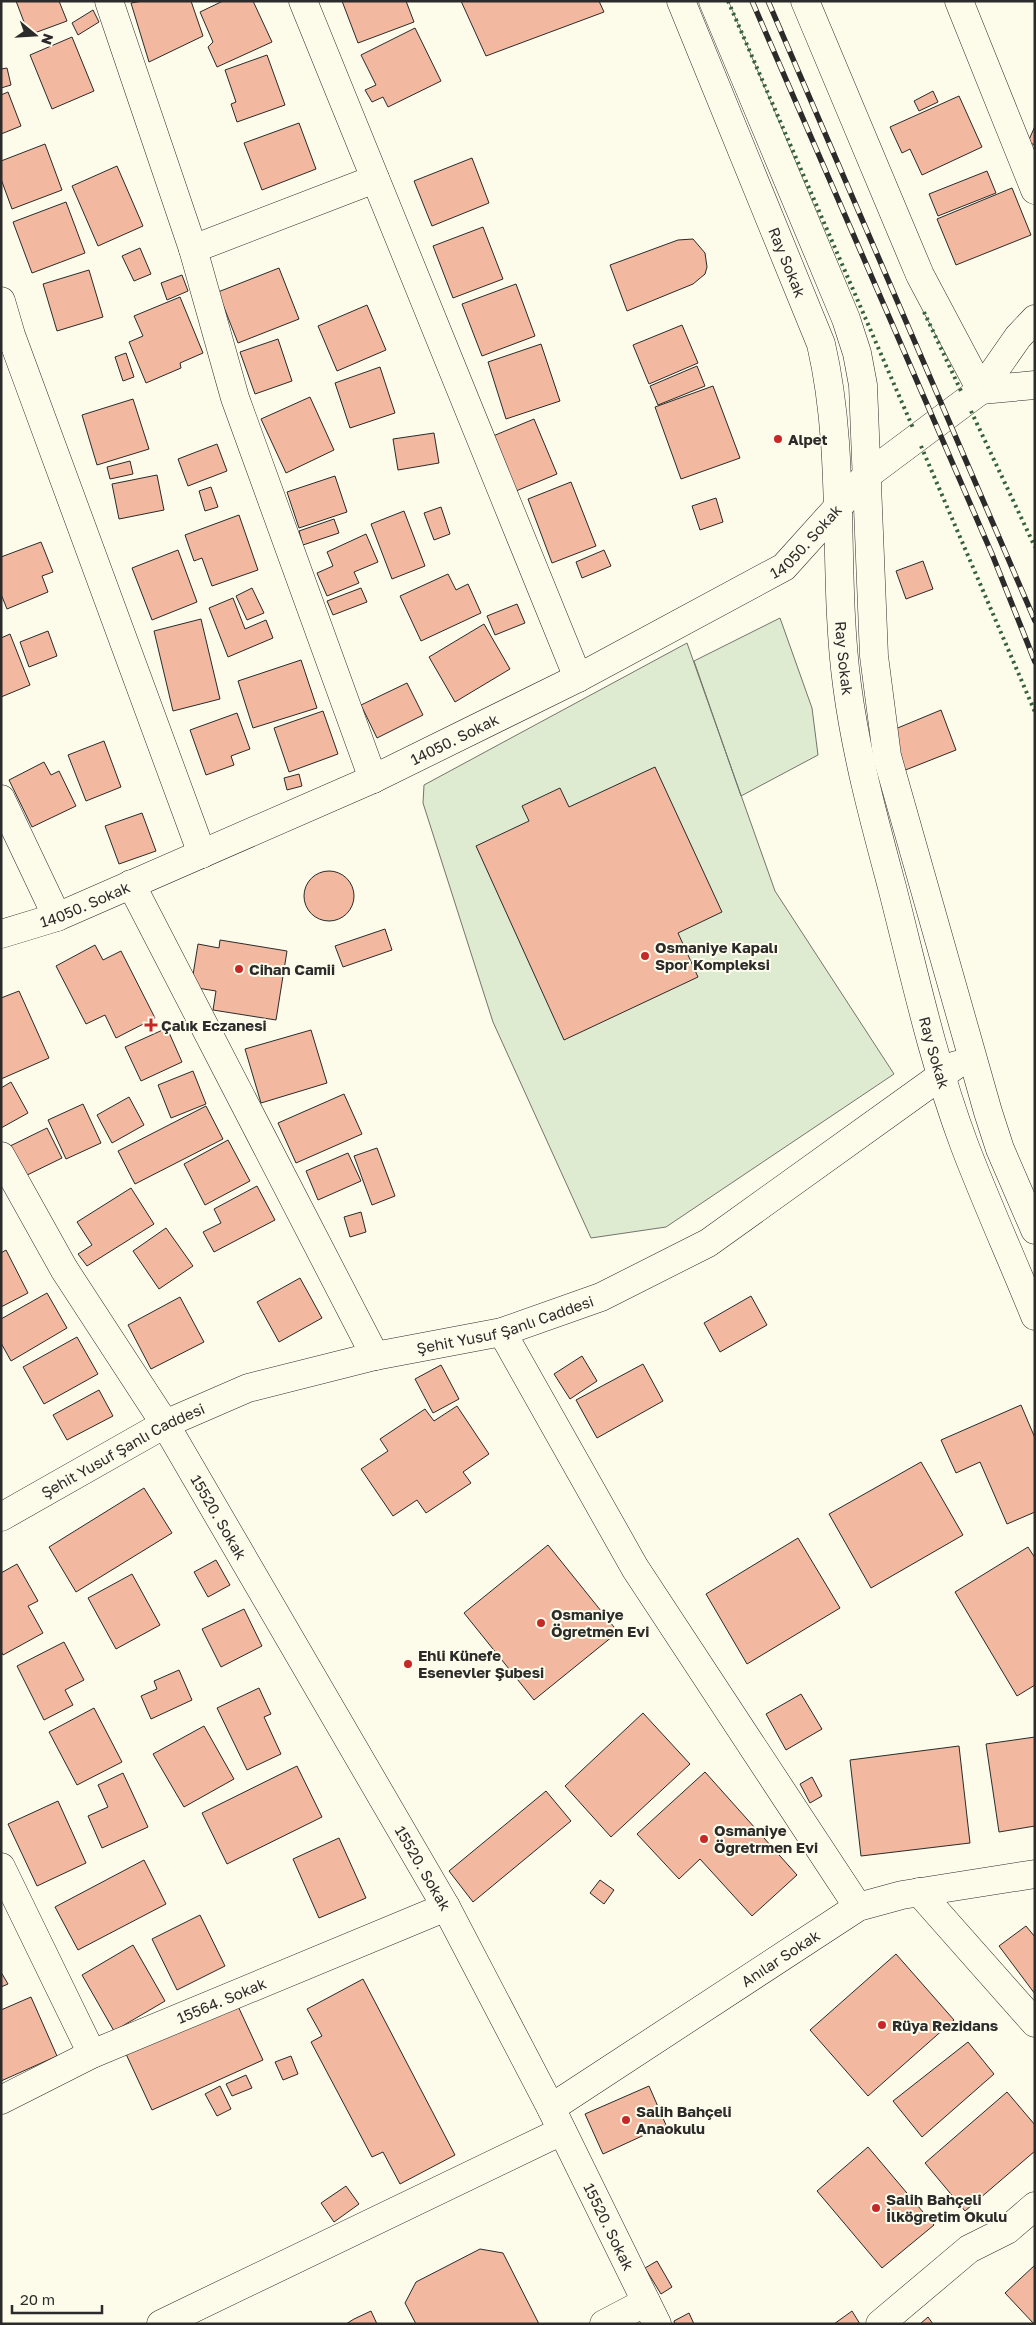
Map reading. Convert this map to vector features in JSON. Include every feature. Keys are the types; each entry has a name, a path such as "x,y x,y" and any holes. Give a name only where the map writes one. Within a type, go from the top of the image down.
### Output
{"street":[{"path":"109,1 193,249 234,398 373,779"},
{"path":"303,1 578,678"},
{"name":"Ray Sokak","path":"681,1 821,344 829,377 839,506 839,565 843,649 861,769 942,1076 964,1144 1035,1316"},
{"path":"712,1 846,319 857,353 863,386 867,444 866,476 874,656 887,756 970,1053 1000,1149 1035,1230"},
{"path":"804,1 920,275 981,390"},
{"path":"959,1 1035,190"},
{"path":"193,249 375,179"},
{"path":"1,301 6,336 202,854"},
{"path":"981,390 1027,328"},
{"path":"981,390 1035,385"},
{"name":"14050. Sokak","path":"1,934 57,917 373,779 578,678 784,567 866,476 981,390"},
{"path":"1,799 57,917"},
{"path":"131,884 375,1356"},
{"name":"Şehit Yusuf Şanlı Caddesi","path":"1,1517 165,1424 248,1388 375,1356 502,1332 601,1297 708,1243 942,1076 970,1053"},
{"name":"15520. Sokak","path":"1,1156 64,1268 165,1424 446,1907 556,2120 652,2313"},
{"path":"502,1332 635,1568 858,1907"},
{"path":"1,1867 92,2054"},
{"name":"Anılar Sokak","path":"161,2324 556,2120 858,1907 920,1892 1035,1874"},
{"path":"920,1892 1035,2023"},
{"name":"15564. Sokak","path":"1,2100 92,2054 446,1907"},
{"path":"880,2324 969,2249 1007,2230 1035,2206"},
{"path":"604,2324 652,2313"}],"green space":[{"path":"780,618 812,708 818,755 741,796 694,661"},
{"name":"Osmaniye Kapalı Spor Kompleksi","path":"687,643 775,891 894,1074 666,1227 591,1238 493,1022 423,803 424,785"}],"building":[{"path":"16,1 59,1 67,21 29,35"},
{"path":"143,1 191,1 203,36 149,62 131,3"},
{"path":"223,1 253,1 272,42 217,67 208,47 213,42 200,12"},
{"path":"342,1 406,1 414,22 358,43"},
{"path":"461,1 599,1 604,12 486,56"},
{"path":"93,10 99,22 78,35 72,23"},
{"path":"415,28 441,81 388,107 383,97 372,102 365,90 376,85 361,55"},
{"path":"72,37 94,91 52,109 30,55"},
{"path":"267,55 285,105 237,122 231,104 236,102 225,70"},
{"path":"7,68 11,85 1,88 1,69"},
{"path":"933,91 938,102 919,111 914,101"},
{"path":"8,92 21,126 1,134 1,95"},
{"path":"959,96 982,147 922,175 910,149 902,153 890,127"},
{"path":"299,123 316,169 262,190 244,143"},
{"path":"1035,126 1035,145 1028,142"},
{"path":"45,144 62,190 12,209 1,179 1,161"},
{"path":"472,158 489,203 432,226 414,181"},
{"path":"117,166 143,226 98,246 72,186"},
{"path":"987,171 996,193 938,216 929,194"},
{"path":"1012,188 1031,235 956,265 937,219"},
{"path":"66,202 85,253 32,273 13,222"},
{"path":"483,227 503,279 453,298 433,246"},
{"path":"693,239 705,253 707,267 705,274 693,284 627,311 610,265 678,240"},
{"path":"140,248 151,274 134,281 122,256"},
{"path":"279,268 299,319 238,343 218,292"},
{"path":"89,270 103,317 57,331 43,284"},
{"path":"182,275 188,291 167,300 161,283"},
{"path":"516,284 535,336 482,356 462,304"},
{"path":"180,297 203,353 180,363 181,368 146,383 129,342 143,336 134,316"},
{"path":"367,305 386,350 337,371 318,326"},
{"path":"682,325 698,363 649,384 633,345"},
{"path":"278,339 292,381 255,394 240,352"},
{"path":"541,344 560,401 506,419 488,362"},
{"path":"126,353 134,377 123,381 115,357"},
{"path":"697,366 705,386 658,405 650,386"},
{"path":"380,367 395,413 350,428 335,383"},
{"path":"713,386 740,458 681,479 655,407"},
{"path":"310,397 334,450 286,473 261,419"},
{"path":"133,399 149,449 97,465 82,415"},
{"path":"534,419 557,474 516,491 493,436"},
{"path":"434,433 439,463 398,470 393,439"},
{"path":"217,444 227,471 188,486 178,459"},
{"path":"130,461 133,474 110,479 107,467"},
{"path":"157,475 164,510 119,519 112,484"},
{"path":"335,476 347,512 299,528 287,492"},
{"path":"571,482 596,546 552,563 528,499"},
{"path":"211,487 218,507 205,511 199,491"},
{"path":"716,498 723,522 700,530 692,506"},
{"path":"441,507 450,534 434,540 424,513"},
{"path":"404,511 425,566 392,579 371,524"},
{"path":"239,515 258,570 212,586 202,558 194,561 185,535"},
{"path":"334,519 339,533 303,545 299,531"},
{"path":"366,534 378,562 354,572 359,583 327,596 317,573 333,566 327,552"},
{"path":"41,542 53,572 42,576 48,592 7,609 1,594 1,557"},
{"path":"178,550 197,602 152,620 132,568"},
{"path":"604,550 611,566 582,578 576,562"},
{"path":"923,561 933,589 906,599 896,571"},
{"path":"448,574 456,590 468,584 481,613 421,641 400,596"},
{"path":"252,588 264,613 247,620 236,596"},
{"path":"361,588 367,602 333,615 327,601"},
{"path":"233,598 245,629 266,620 273,638 228,657 209,608"},
{"path":"517,604 525,623 495,635 487,616"},
{"path":"201,619 220,699 173,711 154,631"},
{"path":"484,624 510,669 455,702 429,657"},
{"path":"48,631 57,656 29,667 20,642"},
{"path":"10,634 30,685 1,697 1,638"},
{"path":"301,660 317,708 253,728 238,681"},
{"path":"407,683 423,715 377,738 361,705"},
{"path":"941,710 956,750 903,771 888,732"},
{"path":"323,711 338,754 289,772 274,728"},
{"path":"237,713 250,749 231,756 234,765 206,775 190,730"},
{"path":"104,741 121,787 86,801 68,755"},
{"path":"44,762 51,775 59,771 76,806 32,827 9,780"},
{"path":"655,767 722,912 678,933 698,977 564,1040 476,846 529,821 522,806 560,788 569,807"},
{"path":"299,774 302,786 287,790 284,778"},
{"path":"142,813 156,851 119,864 105,826"},
{"path":"329,871 343,875 350,882 354,896 350,910 343,917 329,921 315,917 308,910 304,896 308,882 315,875"},
{"path":"385,929 392,950 343,967 335,946"},
{"name":"Cihan Camii","path":"220,940 287,951 276,1020 213,1010 216,991 191,987 198,944 219,948"},
{"path":"95,945 103,960 121,951 155,1018 116,1038 105,1015 86,1024 56,966"},
{"path":"19,991 49,1058 1,1079 1,998"},
{"path":"167,1028 182,1062 141,1081 125,1047"},
{"path":"311,1030 327,1083 261,1103 245,1049"},
{"path":"193,1071 206,1104 171,1118 158,1085"},
{"path":"11,1082 28,1113 1,1128 1,1088"},
{"path":"344,1094 362,1134 296,1163 278,1123"},
{"path":"129,1097 144,1125 112,1143 97,1115"},
{"path":"83,1104 101,1143 66,1159 48,1120"},
{"path":"206,1106 223,1139 135,1184 118,1151"},
{"path":"47,1128 62,1158 21,1178 6,1148"},
{"path":"228,1140 250,1181 205,1205 184,1164"},
{"path":"377,1148 395,1196 372,1205 354,1156"},
{"path":"348,1153 361,1181 318,1200 306,1171"},
{"path":"257,1186 275,1220 214,1252 203,1232 221,1223 214,1209"},
{"path":"131,1188 154,1224 87,1266 78,1254 92,1245 77,1222"},
{"path":"361,1212 366,1232 350,1237 344,1217"},
{"path":"166,1228 193,1266 159,1289 133,1251"},
{"path":"6,1250 28,1293 1,1307 1,1253"},
{"path":"300,1278 322,1318 279,1342 257,1302"},
{"path":"47,1293 67,1328 11,1361 1,1343 1,1319"},
{"path":"751,1296 767,1325 720,1352 704,1323"},
{"path":"180,1297 204,1342 151,1369 128,1325"},
{"path":"77,1337 98,1374 44,1404 23,1367"},
{"path":"582,1356 597,1381 570,1399 554,1374"},
{"path":"643,1364 663,1401 597,1438 576,1400"},
{"path":"441,1365 459,1399 433,1413 415,1379"},
{"path":"99,1390 113,1416 67,1440 53,1415"},
{"path":"1021,1405 1035,1438 1035,1512 1007,1524 980,1462 956,1473 941,1440"},
{"path":"457,1406 489,1454 463,1472 471,1483 426,1513 417,1500 393,1516 361,1469 388,1451 380,1439 425,1409 434,1421"},
{"path":"921,1462 963,1535 871,1588 829,1514"},
{"path":"144,1488 172,1533 76,1592 49,1547"},
{"path":"798,1538 840,1608 747,1664 706,1594"},
{"name":"Osmaniye Öğretmen Evi","path":"548,1545 618,1632 534,1700 464,1613"},
{"path":"1028,1547 1035,1558 1035,1685 1017,1696 955,1592"},
{"path":"216,1560 230,1585 208,1597 194,1572"},
{"path":"17,1564 38,1601 28,1606 43,1633 3,1655 1,1651 1,1573"},
{"path":"132,1574 160,1625 116,1649 88,1598"},
{"path":"244,1609 262,1646 221,1667 202,1629"},
{"path":"64,1642 84,1680 65,1690 73,1705 44,1720 17,1666"},
{"path":"179,1670 192,1700 151,1719 141,1696 157,1689 154,1681"},
{"path":"259,1688 271,1714 264,1717 281,1754 247,1770 217,1708"},
{"path":"801,1694 822,1729 786,1750 766,1714"},
{"path":"94,1708 122,1762 77,1785 49,1732"},
{"path":"643,1713 690,1764 611,1837 565,1786"},
{"path":"204,1726 234,1779 184,1807 153,1754"},
{"path":"1035,1737 1035,1826 999,1832 986,1744"},
{"path":"959,1746 970,1843 861,1856 850,1760"},
{"path":"297,1766 322,1817 227,1864 202,1813"},
{"name":"Osmaniye Öğretrmen Evi","path":"705,1772 797,1875 752,1916 700,1859 679,1879 637,1834"},
{"path":"123,1773 148,1827 102,1848 88,1816 108,1807 98,1785"},
{"path":"812,1777 822,1796 810,1803 800,1784"},
{"path":"546,1791 571,1821 473,1902 449,1871"},
{"path":"58,1801 86,1863 37,1886 8,1824"},
{"path":"339,1838 366,1898 319,1918 293,1859"},
{"path":"144,1860 166,1904 78,1950 55,1907"},
{"path":"600,1880 614,1890 604,1904 590,1893"},
{"path":"200,1915 225,1966 177,1990 152,1939"},
{"path":"1026,1926 1035,1937 1035,1994 999,1946"},
{"path":"133,1945 165,2001 114,2031 82,1975"},
{"name":"Rüya Rezidans","path":"896,1954 954,2020 868,2096 810,2030"},
{"path":"1,1972 8,1984 1,1987"},
{"path":"363,1979 455,2155 400,2184 383,2152 372,2157 311,2042 322,2036 307,2009"},
{"path":"31,1997 57,2056 1,2081 1,2010"},
{"path":"237,2004 263,2060 152,2110 126,2054"},
{"path":"968,2042 994,2074 922,2137 893,2101"},
{"path":"291,2056 298,2074 283,2080 275,2062"},
{"path":"246,2075 252,2088 232,2096 226,2084"},
{"path":"220,2086 231,2109 217,2116 205,2094"},
{"name":"Salih Bahçeli Anaokulu","path":"649,2086 666,2125 603,2154 585,2114"},
{"path":"1007,2092 1035,2125 1035,2151 965,2211 925,2163"},
{"name":"Salih Bahçeli İlköğretim Okulu","path":"868,2147 934,2225 882,2268 817,2191"},
{"path":"346,2186 359,2204 334,2222 321,2203"},
{"path":"480,2249 503,2253 539,2324 416,2324 405,2303 416,2282"},
{"path":"657,2261 672,2287 661,2294 645,2268"},
{"path":"1035,2265 1035,2324 1034,2324 1005,2293"},
{"path":"371,2311 377,2324 346,2324 354,2319"},
{"path":"852,2311 860,2324 834,2324"},
{"path":"689,2313 694,2324 675,2324 674,2321"},
{"path":"928,2317 933,2324 920,2324"}],"railway":[{"path":"752,1 992,554 1035,662"},
{"path":"768,1 1035,621"}],"hedge":[{"path":"728,1 913,428"},
{"path":"924,312 961,391"},
{"path":"971,411 1035,547"},
{"path":"921,446 1035,712"}],"place":[{"name":"Alpet","path":"778,439"},
{"name":"Osmaniye Kapalı Spor Kompleksi","path":"645,956"},
{"name":"Cihan Camii","path":"239,969"},
{"name":"Çalık Eczanesi","path":"151,1025"},
{"name":"Osmaniye Öğretmen Evi","path":"541,1623"},
{"name":"Ehli Künefe Esenevler Şubesi","path":"408,1664"},
{"name":"Osmaniye Öğretrmen Evi","path":"704,1839"},
{"name":"Rüya Rezidans","path":"882,2025"},
{"name":"Salih Bahçeli Anaokulu","path":"626,2120"},
{"name":"Salih Bahçeli İlköğretim Okulu","path":"876,2208"}]}
